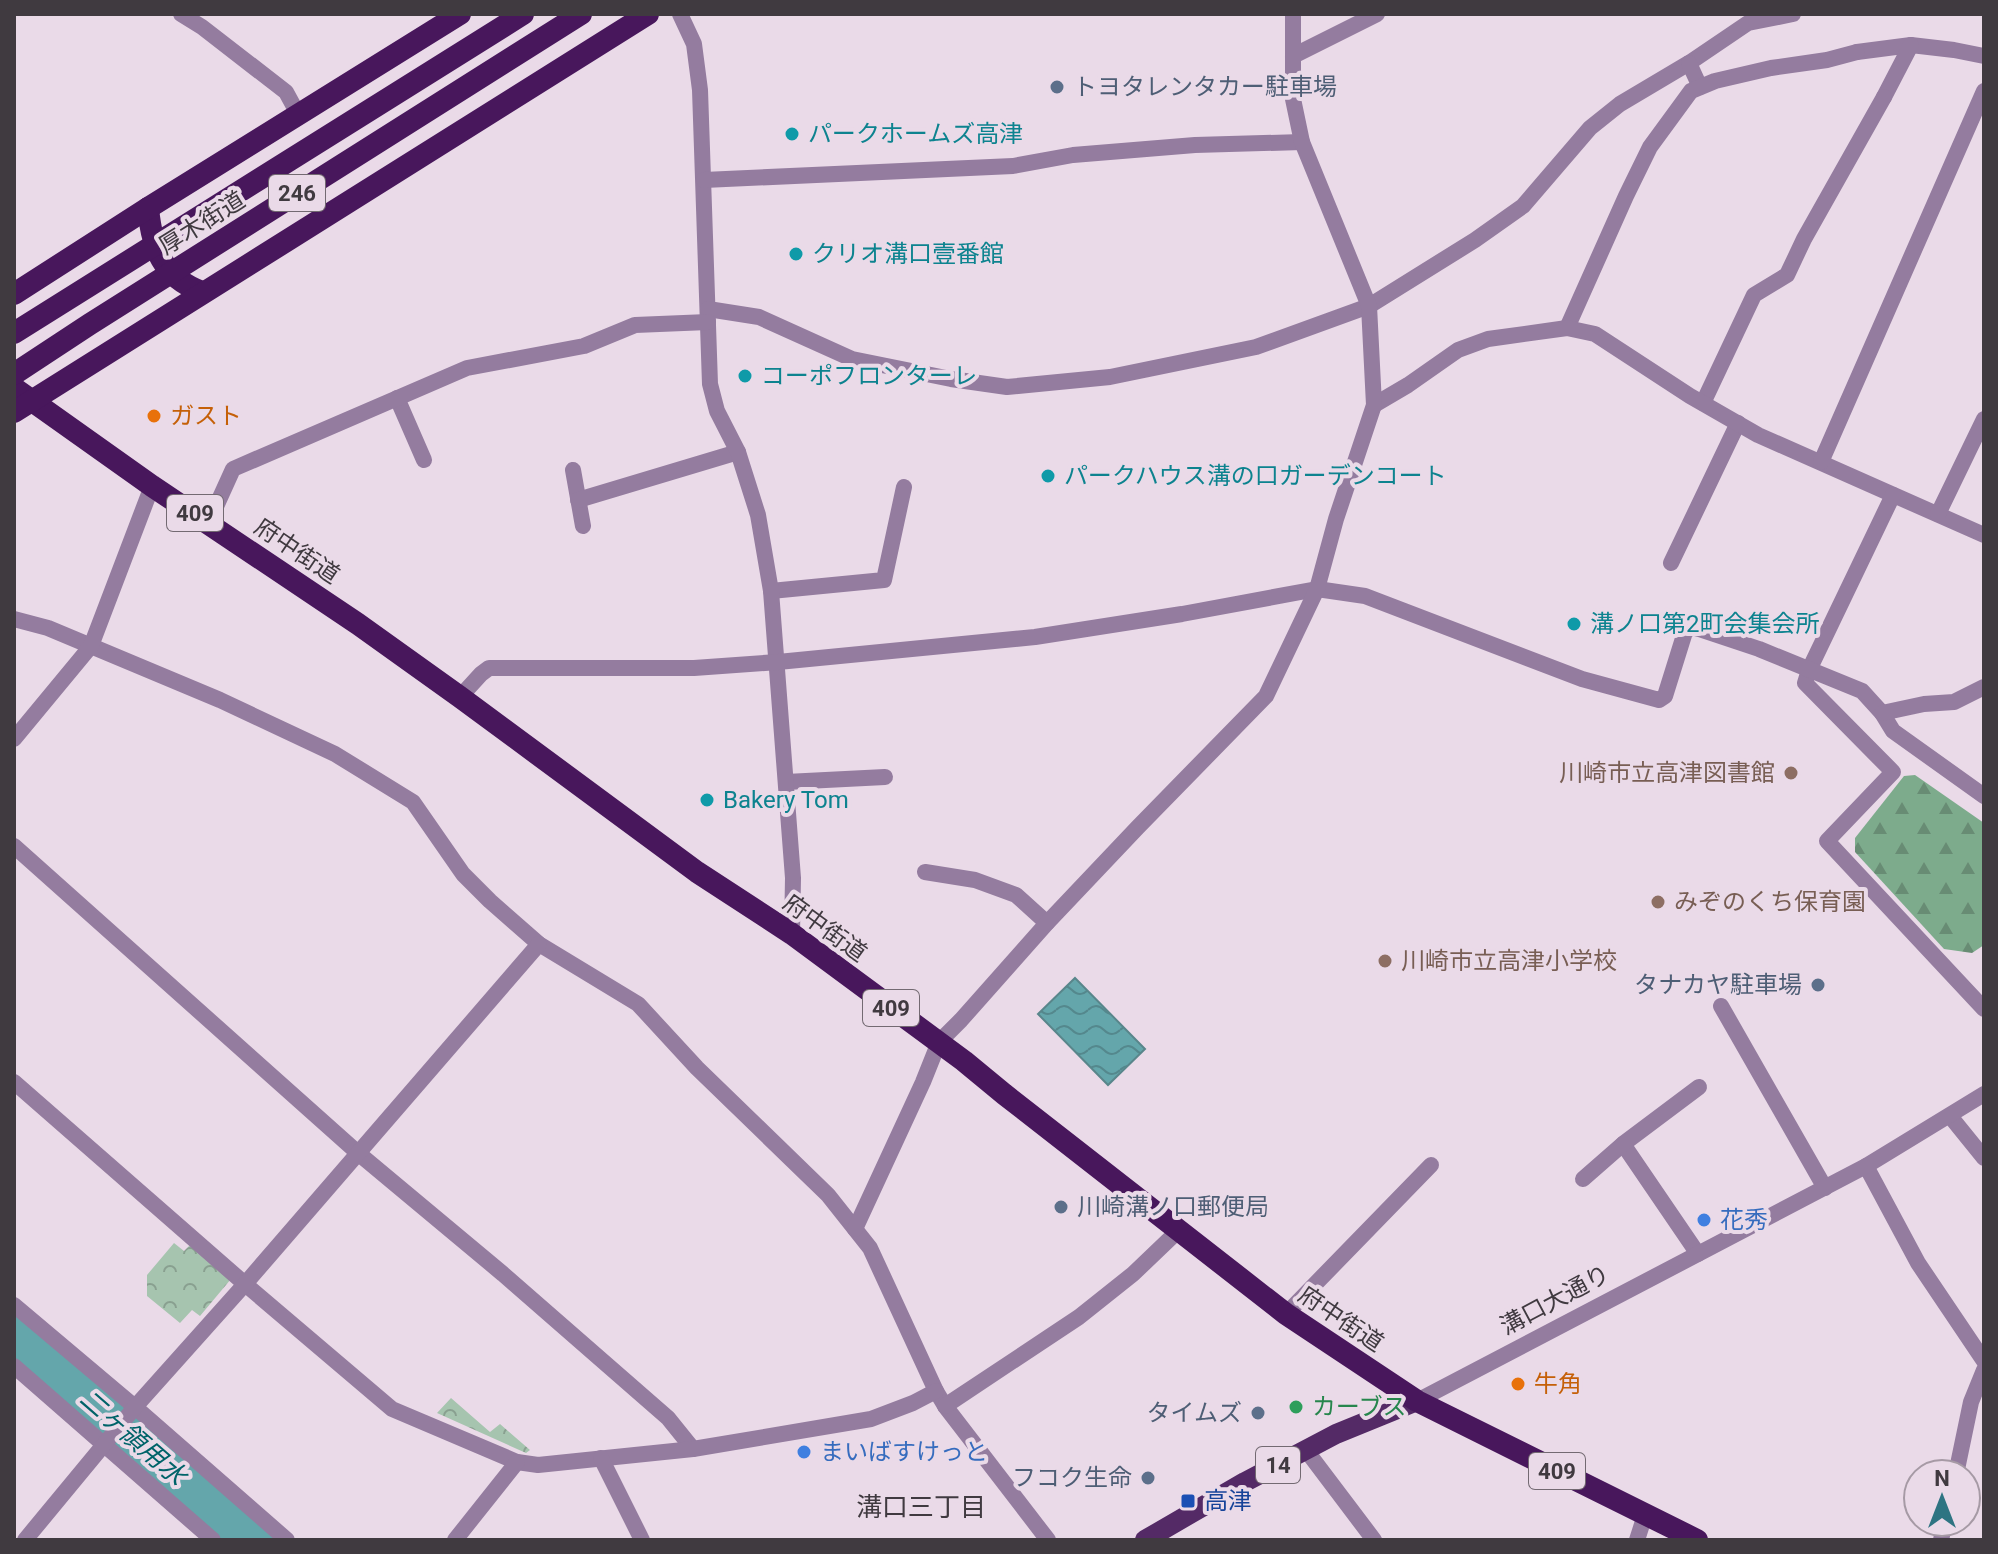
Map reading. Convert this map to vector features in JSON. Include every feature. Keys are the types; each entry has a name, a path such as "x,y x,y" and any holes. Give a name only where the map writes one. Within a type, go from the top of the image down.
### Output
{"highway":[{"path":"14,294 460,14"},
{"name":"厚木街道","path":"14,333 523,14"},
{"name":"厚木街道","path":"14,374 581,14"},
{"name":"246","path":"20,400 202,292 648,14"},
{"path":"148,208 150,229 166,268 186,286 202,292"},
{"name":"府中街道","path":"20,400 209,522 460,697 697,872 792,934 939,1042 1286,1314 1417,1401 1697,1540"}],"main road":[{"name":"溝口大通り","path":"1145,1540 1336,1434 1417,1401"}],"street":[{"path":"181,14 286,92 298,114"},
{"path":"680,14 694,44 700,90 710,384 717,411 738,452 758,515 771,591 793,878 792,934"},
{"path":"855,1229 939,1042 1047,923 1266,696 1317,589 1336,519 1374,405 1369,306 1302,142 1293,99 1293,14"},
{"path":"1293,56 1377,14"},
{"path":"209,522 233,469 467,368 584,346 635,325 708,316 759,317 852,359 1007,387 1110,377 1256,347 1369,306 1523,206 1590,128 1620,104 1748,23 1793,14"},
{"path":"1703,403 1754,295 1787,275 1911,45"},
{"path":"1567,328 1650,147 1691,91 1715,81 1771,68 1911,45 1984,56"},
{"path":"1689,63 1700,87"},
{"path":"1821,462 1984,91"},
{"path":"704,180 1013,166 1073,155 1195,145 1302,142"},
{"path":"1374,405 1458,350 1488,339 1567,328 1595,334 1758,435 1984,535"},
{"path":"397,398 424,460"},
{"path":"1938,514 1984,419"},
{"path":"1671,563 1738,423"},
{"path":"578,500 738,452"},
{"path":"573,470 583,526"},
{"path":"14,739 91,646 152,486"},
{"path":"771,591 884,580 904,487"},
{"path":"1893,495 1805,683 1893,772 1827,841 1984,1009"},
{"path":"460,697 489,668 694,668 778,662 1035,637 1317,589 1365,596 1582,679 1659,700 1665,696 1685,632 1691,627 1759,649 1862,691 1893,731 1984,796"},
{"path":"14,619 48,628 220,700 321,747 413,802 463,874 490,901 539,944 638,1004 697,1068 828,1195 870,1248 940,1398 1048,1540"},
{"path":"1882,713 1924,704 1954,702 1984,687"},
{"path":"786,782 885,777"},
{"path":"14,846 358,1153 668,1418 693,1449"},
{"path":"925,872 975,880 1016,895 1047,923"},
{"path":"25,1540 131,1412 539,944"},
{"path":"1721,1006 1825,1188"},
{"path":"14,1082 392,1409 517,1462 538,1465 693,1449 871,1419 913,1403 940,1398 1079,1317 1133,1274 1179,1230"},
{"path":"1583,1179 1623,1144 1699,1087"},
{"name":"溝口大通り","path":"1417,1401 1866,1166 1984,1094"},
{"path":"1950,1116 1984,1158"},
{"path":"1623,1144 1698,1254"},
{"path":"1286,1314 1431,1165"},
{"path":"1866,1166 1918,1263 1984,1361"},
{"path":"14,1305 131,1412 287,1540"},
{"path":"14,1366 108,1440 206,1538"},
{"path":"1959,1458 1971,1402 1984,1370"},
{"path":"1306,1450 1374,1540"},
{"path":"601,1458 642,1540"},
{"path":"455,1540 517,1462"},
{"path":"1637,1540 1645,1515"}],"green space":[{"path":"1915,775 1984,823 1984,945 1972,953 1944,949 1855,852 1855,838 1904,776"},
{"path":"174,1243 184,1251 190,1245 231,1279 200,1316 192,1310 180,1323 147,1296 147,1275"},
{"path":"451,1398 490,1432 500,1424 530,1450 526,1453 437,1413"}],"water":[{"path":"1075,978 1145,1049 1108,1085 1038,1014"}],"waterway":[{"name":"二ヶ領用水","path":"14,1333 252,1540"}],"place":[{"name":"トヨタレンタカー駐車場","path":"1057,87"},
{"name":"パークホームズ高津","path":"792,134"},
{"name":"クリオ溝口壹番館","path":"796,254"},
{"name":"コーポフロンターレ","path":"745,376"},
{"name":"ガスト","path":"154,416"},
{"name":"パークハウス溝の口ガーデンコート","path":"1048,476"},
{"name":"溝ノ口第2町会集会所","path":"1574,624"},
{"name":"川崎市立高津図書館","path":"1791,773"},
{"name":"Bakery Tom","path":"707,800"},
{"name":"みぞのくち保育園","path":"1658,902"},
{"name":"川崎市立高津小学校","path":"1385,961"},
{"name":"タナカヤ駐車場","path":"1818,985"},
{"name":"川崎溝ノ口郵便局","path":"1061,1207"},
{"name":"花秀","path":"1704,1220"},
{"name":"牛角","path":"1518,1384"},
{"name":"カーブス","path":"1296,1407"},
{"name":"タイムズ","path":"1258,1413"},
{"name":"まいばすけっと","path":"804,1452"},
{"name":"フコク生命","path":"1148,1478"},
{"name":"高津","path":"1188,1501"}],"district":[{"name":"溝口三丁目","path":"921,1507"}]}
